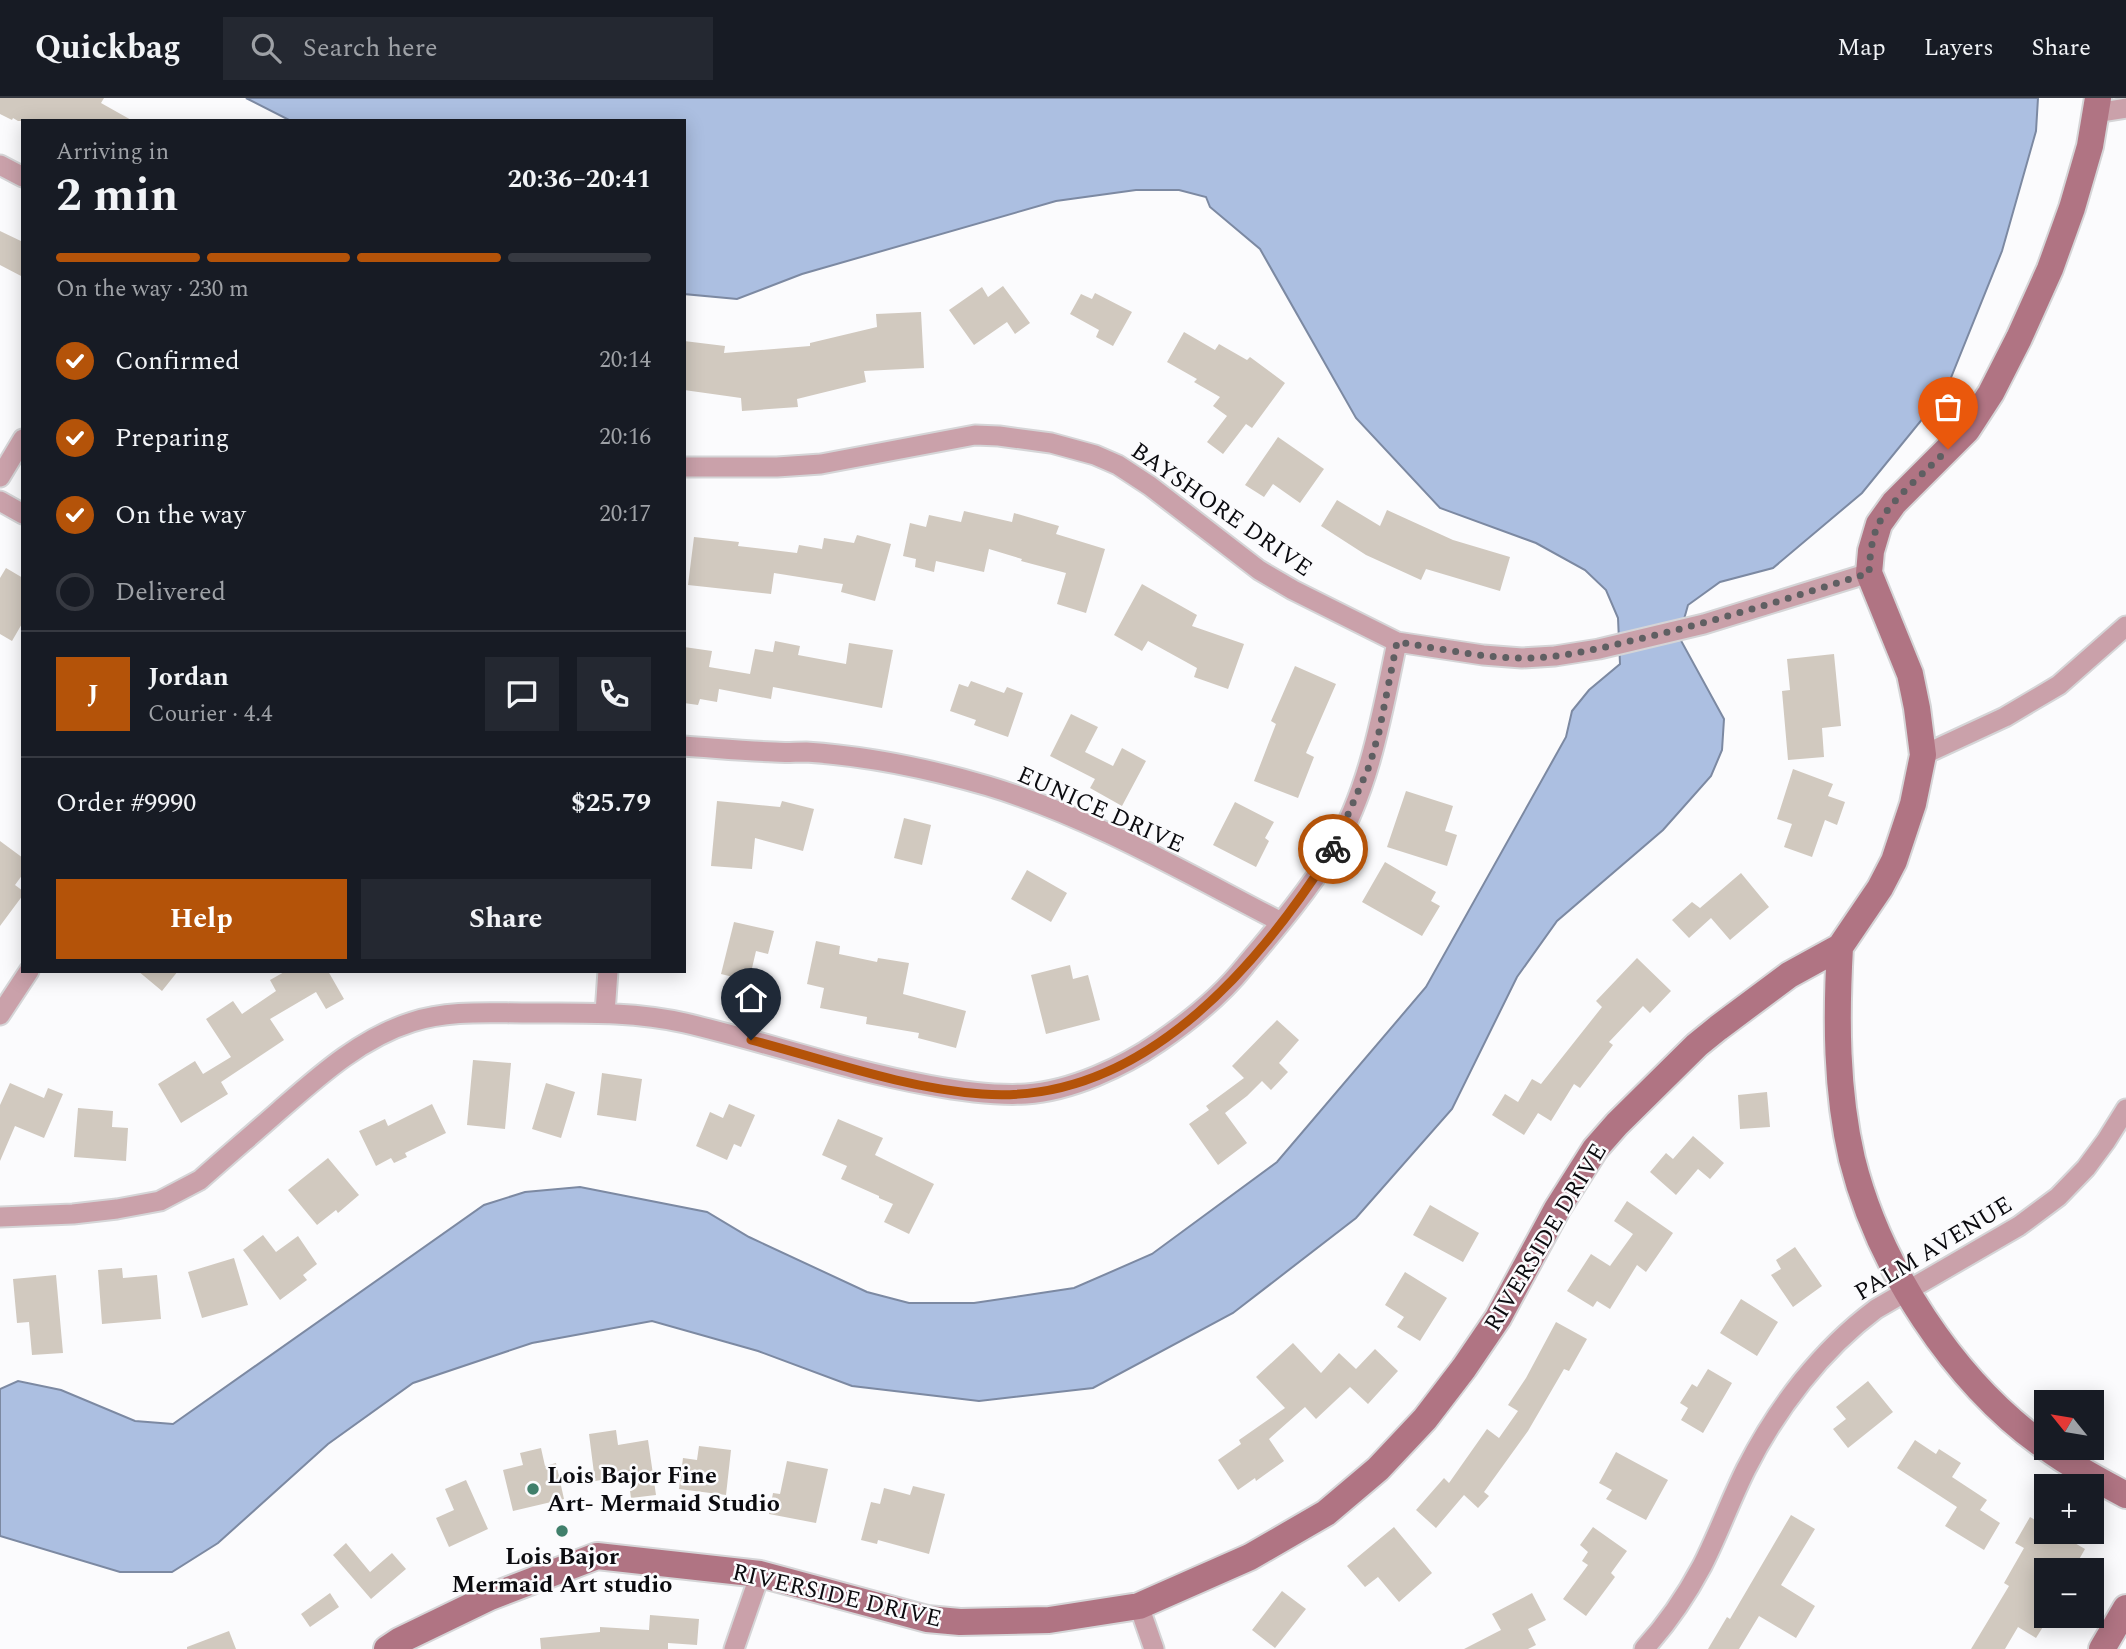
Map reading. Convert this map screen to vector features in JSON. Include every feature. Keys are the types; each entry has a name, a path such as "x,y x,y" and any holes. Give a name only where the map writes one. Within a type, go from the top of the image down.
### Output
{"street":[{"path":"1869,573 1871,551 1879,524 1894,503 1966,430 1991,393 2020,338 2050,269 2068,218 2090,146 2097,105 2126,108"},
{"path":"0,165 21,176"},
{"name":"BAYSHORE DRIVE","path":"686,467 821,464 975,435 1051,443 1095,455 1118,465 1159,492 1259,570 1397,642 1522,658 1599,649 1704,624 1869,573"},
{"path":"0,477 21,442"},
{"path":"0,501 21,513"},
{"name":"RIVERSIDE DRIVE","path":"387,1649 490,1597 597,1556 760,1574 927,1619 960,1622 1049,1620 1139,1606 1250,1557 1326,1513 1378,1469 1425,1419 1464,1368 1497,1318 1557,1209 1595,1149 1617,1124 1697,1045 1728,1020 1789,975 1840,947 1873,898 1894,861 1913,804 1923,755 1910,674 1869,573"},
{"path":"1923,755 2006,718 2059,685 2126,626"},
{"path":"0,1217 73,1214 160,1201 200,1180 330,1066 368,1041 411,1022 432,1017 496,1013 605,1013 683,1023 884,1077 984,1094 1027,1094 1053,1090 1093,1076 1131,1060 1153,1046 1195,1016 1222,992 1281,922 1333,849 1370,764 1397,642"},
{"name":"EUNICE DRIVE","path":"686,746 807,752 849,757 899,765 988,786 1059,811 1281,922"},
{"path":"1840,947 1838,1062 1852,1159 1876,1228 1908,1292 1954,1361 2004,1413 2043,1446 2126,1495"},
{"path":"0,1015 28,973"},
{"path":"605,1013 608,973"},
{"name":"PALM AVENUE","path":"1644,1649 1662,1630 1689,1590 1746,1469 1784,1405 1814,1368 1855,1325 1876,1309 2019,1226 2058,1197 2106,1141 2126,1109"},
{"path":"734,1649 760,1574"},
{"path":"1139,1606 1147,1647"},
{"path":"2102,1649 2126,1608"}],"water":[{"path":"246,98 2038,98 2036,131 2002,251 1946,390 1862,493 1773,568 1720,582 1688,605 1679,637 1724,719 1722,750 1711,776 1663,830 1557,921 1517,977 1452,1109 1356,1218 1233,1313 1093,1388 979,1401 852,1386 758,1351 652,1321 532,1343 413,1383 328,1444 218,1543 172,1572 120,1572 0,1536 0,1389 18,1381 61,1390 135,1421 173,1424 484,1205 525,1192 580,1187 707,1212 749,1237 867,1292 909,1303 974,1303 1074,1288 1152,1254 1277,1162 1426,987 1566,737 1572,711 1589,690 1620,664 1618,618 1606,590 1585,570 1536,543 1440,508 1356,418 1260,249 1210,207 1206,197 1179,190 1136,190 1056,201 802,274 737,299 686,294 686,119 287,119"}],"building":[{"path":"0,98 104,98 101,103 129,119 18,121 0,114"},
{"path":"0,231 21,241 21,276 0,265"},
{"path":"1003,286 1030,323 1015,334 1007,322 974,345 949,310 982,287 988,297"},
{"path":"1095,293 1132,312 1113,346 1096,337 1099,330 1070,314 1081,294 1092,299"},
{"path":"921,312 924,368 864,371 866,382 797,399 798,407 742,411 741,398 686,390 686,341 725,346 724,353 810,346 810,343 877,327 876,314"},
{"path":"1184,332 1215,350 1219,344 1247,360 1250,357 1285,383 1252,428 1246,424 1223,454 1207,442 1227,416 1213,406 1220,397 1194,382 1197,379 1167,362"},
{"path":"1278,437 1324,469 1300,503 1273,484 1264,497 1245,485"},
{"path":"1337,500 1380,526 1387,510 1453,540 1510,557 1500,591 1426,569 1421,580 1366,555 1321,526"},
{"path":"964,511 1012,522 1014,513 1059,526 1056,534 1105,549 1086,613 1057,604 1066,573 1021,561 1022,559 989,549 984,572 936,561 934,572 915,567 916,559 903,556 910,523 926,527 929,515 961,522"},
{"path":"857,535 891,544 875,601 841,592 843,584 774,573 771,594 688,585 694,537 739,542 738,546 797,553 799,545 822,549 824,538 854,543"},
{"path":"6,568 21,577 21,625 12,641 0,634 0,578"},
{"path":"1142,584 1197,615 1192,626 1244,644 1228,689 1194,677 1197,668 1148,641 1142,651 1114,635"},
{"path":"775,641 800,646 798,655 846,664 849,643 893,650 882,708 773,687 771,699 719,689 717,702 700,699 698,705 686,703 686,647 712,651 709,667 750,674 755,649 773,652"},
{"path":"1834,654 1841,726 1822,728 1824,757 1788,760 1782,691 1790,690 1787,659"},
{"path":"1295,666 1336,684 1306,753 1314,757 1298,798 1254,781 1276,724 1271,721"},
{"path":"971,681 1004,693 1007,687 1023,693 1008,737 974,725 976,720 950,711 959,684 968,687"},
{"path":"1071,714 1098,727 1085,752 1113,766 1122,748 1146,761 1122,806 1090,788 1095,779 1050,756"},
{"path":"1793,769 1833,784 1828,796 1845,802 1837,825 1825,820 1812,857 1784,847 1792,824 1777,819"},
{"path":"1406,791 1453,806 1445,831 1457,835 1447,866 1387,847"},
{"path":"717,801 780,807 782,801 814,809 803,851 755,838 752,869 711,866"},
{"path":"1235,802 1274,822 1265,838 1269,841 1256,867 1213,845"},
{"path":"904,818 931,825 922,865 894,858"},
{"path":"0,841 21,857 21,877 15,885 21,890 21,898 0,926"},
{"path":"1385,862 1436,892 1431,901 1440,906 1422,936 1362,902"},
{"path":"1027,870 1067,893 1051,922 1011,899"},
{"path":"1741,873 1769,907 1730,940 1711,918 1689,938 1672,920 1692,902 1700,908"},
{"path":"734,922 774,931 768,954 756,951 749,981 721,974"},
{"path":"816,941 840,946 839,954 877,962 878,958 909,963 903,994 966,1011 956,1048 918,1038 919,1033 866,1024 867,1017 820,1008 824,988 807,984"},
{"path":"1637,958 1671,991 1650,1013 1643,1006 1609,1042 1613,1045 1580,1088 1574,1084 1551,1121 1538,1113 1524,1135 1492,1115 1505,1094 1518,1102 1532,1079 1541,1084 1602,1007 1596,1001"},
{"path":"1070,965 1073,979 1088,975 1100,1020 1046,1034 1031,975"},
{"path":"140,973 176,973 162,991"},
{"path":"282,973 329,973 344,999 326,1009 316,992 270,1019 284,1040 221,1082 228,1094 181,1123 158,1084 195,1061 203,1074 231,1057 206,1019 233,1001 242,1014 276,991 270,980"},
{"path":"1277,1020 1299,1040 1279,1063 1288,1072 1271,1090 1262,1081 1225,1113 1247,1143 1218,1165 1189,1124 1209,1110 1206,1106 1244,1078 1232,1066"},
{"path":"473,1060 511,1063 505,1129 467,1125"},
{"path":"602,1073 642,1079 636,1121 597,1115"},
{"path":"10,1083 44,1098 48,1088 63,1094 44,1138 15,1126 0,1161 0,1105"},
{"path":"546,1083 575,1092 561,1138 532,1129"},
{"path":"1767,1092 1770,1127 1740,1129 1738,1095"},
{"path":"432,1104 446,1133 405,1153 407,1157 394,1163 391,1158 376,1166 359,1131 385,1119 388,1126"},
{"path":"729,1104 755,1115 741,1147 734,1144 727,1160 696,1146 710,1112 723,1118"},
{"path":"78,1108 113,1111 112,1127 128,1128 126,1161 74,1157"},
{"path":"838,1119 883,1138 875,1155 934,1184 909,1234 884,1222 893,1204 841,1179 847,1166 822,1155"},
{"path":"1693,1136 1724,1163 1710,1179 1698,1169 1676,1195 1650,1172 1666,1153 1673,1159"},
{"path":"328,1158 359,1195 338,1213 336,1210 317,1225 288,1190"},
{"path":"1627,1201 1673,1233 1646,1272 1637,1265 1610,1309 1597,1301 1593,1307 1567,1291 1591,1254 1610,1266 1633,1234 1614,1221"},
{"path":"1430,1205 1479,1233 1463,1262 1413,1235"},
{"path":"263,1235 276,1252 298,1236 317,1264 303,1275 307,1280 280,1300 243,1250"},
{"path":"1795,1247 1822,1286 1793,1307 1771,1275 1781,1269 1776,1260"},
{"path":"234,1258 248,1305 202,1318 188,1272"},
{"path":"122,1268 123,1278 157,1275 161,1319 102,1324 98,1270"},
{"path":"1405,1272 1447,1298 1420,1341 1397,1327 1404,1317 1385,1305"},
{"path":"56,1275 63,1353 32,1355 29,1322 17,1323 13,1279"},
{"path":"1741,1299 1778,1322 1757,1356 1720,1333"},
{"path":"1556,1322 1587,1339 1569,1371 1564,1369 1528,1431 1484,1492 1489,1496 1478,1508 1464,1495 1436,1528 1416,1510 1444,1478 1449,1483 1487,1429 1499,1438 1518,1411 1508,1405"},
{"path":"1293,1343 1321,1373 1339,1353 1356,1369 1375,1349 1398,1371 1368,1404 1350,1387 1316,1419 1305,1407 1269,1439 1284,1461 1238,1490 1218,1460 1241,1444 1239,1440 1285,1408 1256,1377"},
{"path":"1708,1369 1732,1383 1703,1433 1681,1420 1688,1408 1680,1403 1692,1384 1697,1387"},
{"path":"1868,1381 1893,1412 1848,1448 1833,1429 1846,1419 1836,1407"},
{"path":"616,1430 618,1445 648,1440 656,1495 631,1498 628,1476 595,1481 589,1434"},
{"path":"1915,1440 1936,1454 1939,1449 1961,1463 1952,1477 1987,1500 1980,1510 2000,1523 1984,1550 1945,1526 1957,1507 1897,1468"},
{"path":"699,1446 731,1450 726,1495 679,1489 683,1458 697,1460"},
{"path":"541,1448 545,1466 556,1463 564,1499 513,1511 503,1470 523,1465 520,1453"},
{"path":"1616,1452 1668,1480 1646,1520 1606,1499 1612,1490 1599,1483"},
{"path":"787,1461 828,1469 816,1523 769,1514 773,1493 780,1494"},
{"path":"466,1480 488,1529 449,1547 436,1518 454,1510 445,1489"},
{"path":"913,1486 945,1494 929,1554 878,1540 877,1544 861,1540 871,1502 880,1504 884,1488 910,1495"},
{"path":"1791,1515 1815,1529 1781,1585 1815,1606 1796,1638 1759,1616 1739,1649 1708,1649 1727,1617 1730,1619"},
{"path":"2030,1517 2034,1519 2034,1544 2076,1544 2085,1549 2080,1558 2034,1558 2034,1628 2042,1628 2036,1638 2018,1627 2005,1649 1971,1649 2009,1586 2004,1583 2024,1548 2015,1543"},
{"path":"1394,1527 1432,1573 1399,1602 1378,1577 1365,1587 1347,1566"},
{"path":"1593,1527 1627,1551 1611,1573 1615,1577 1586,1616 1563,1599 1588,1565 1582,1561 1588,1552 1580,1545"},
{"path":"346,1543 370,1572 392,1553 406,1569 371,1599 333,1555"},
{"path":"1282,1591 1306,1609 1275,1648 1252,1630"},
{"path":"330,1593 339,1607 310,1627 301,1614"},
{"path":"1532,1593 1546,1620 1528,1629 1536,1645 1528,1649 1464,1649 1501,1630 1492,1614"},
{"path":"650,1615 699,1619 697,1645 668,1643 668,1649 541,1649 540,1638 600,1632 600,1627 649,1630"},
{"path":"229,1631 236,1649 187,1649 187,1647"}],"way so far":[{"path":"1333,849 1370,764 1397,642 1522,658 1555,656 1599,649 1704,624 1869,573 1871,551 1879,524 1894,503 1948,449"}],"place":[{"name":"Lois Bajor Fine Art- Mermaid Studio","path":"533,1489"},
{"name":"Lois Bajor Mermaid Art studio","path":"562,1531"}],"route":[{"path":"751,1040 884,1077 956,1091 1027,1094 1053,1090 1131,1060 1174,1032 1215,999 1281,922 1333,849"}]}
